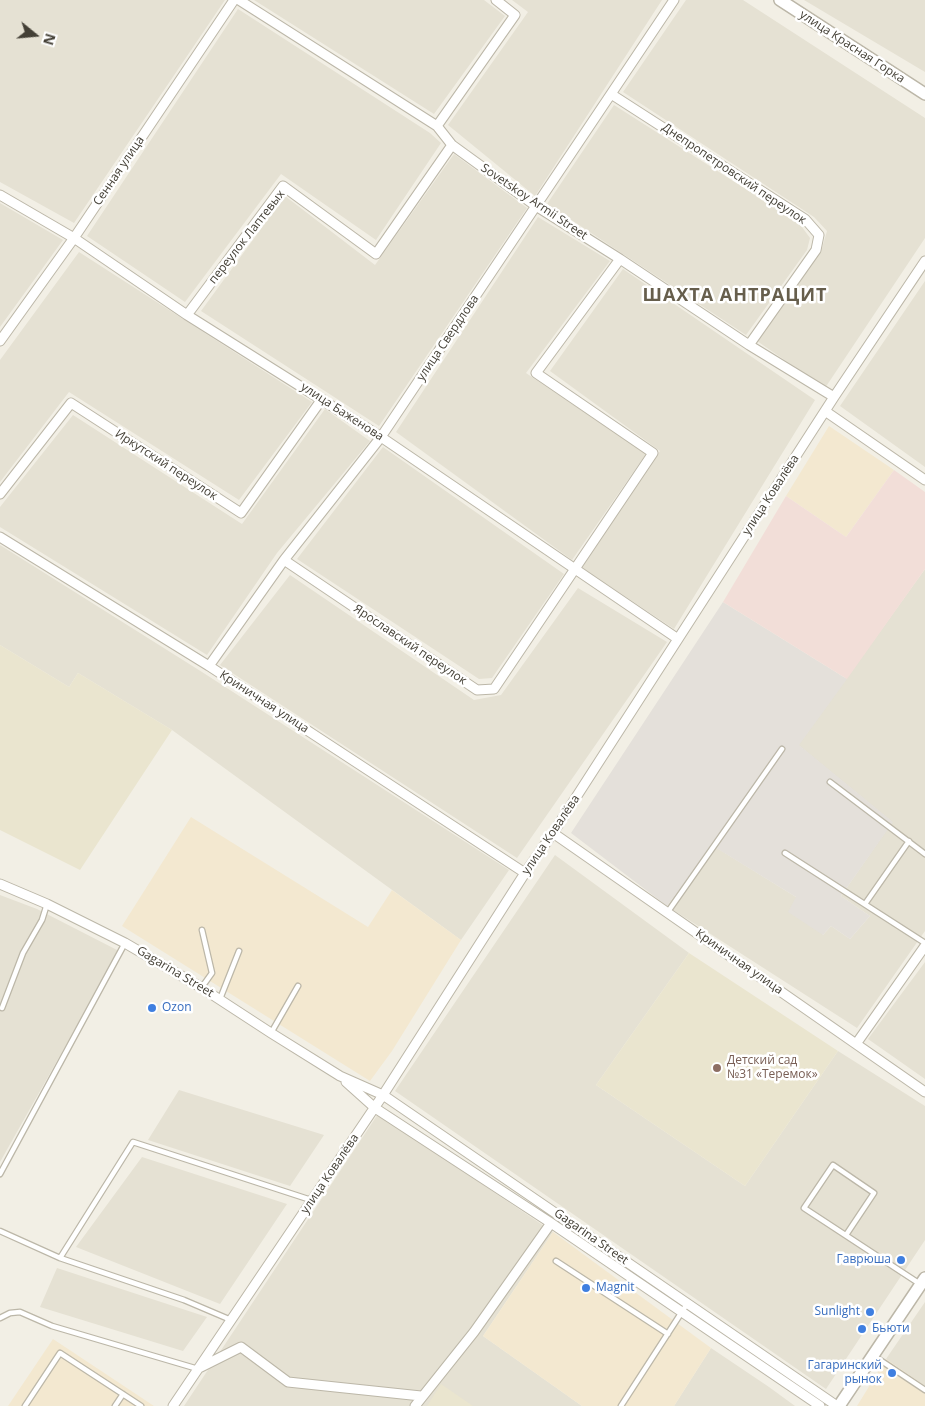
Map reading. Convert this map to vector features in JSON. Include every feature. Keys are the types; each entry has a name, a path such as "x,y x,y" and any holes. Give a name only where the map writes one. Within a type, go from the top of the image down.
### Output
{"street":[{"name":"Сенная улица","path":"0,341 74,238 234,0"},
{"name":"Sovetskoy Armii Street","path":"239,0 436,126 452,145 536,206 620,259 749,345 834,397"},
{"path":"436,126 515,15 496,0"},
{"name":"улица Свердлова","path":"209,666 284,560 381,437 674,0"},
{"name":"улица Красная Горка","path":"780,0 925,94"},
{"name":"Днепропетровский переулок","path":"611,94 805,219 819,235 816,250 749,345"},
{"name":"переулок Лаптевых","path":"187,315 283,186 376,254 452,145"},
{"name":"улица Баженова","path":"0,195 74,238 187,315 381,437 678,639"},
{"path":"574,570 653,453 536,373 620,259"},
{"name":"улица Ковалёва","path":"173,1406 383,1096 525,873 553,833 834,397 925,261"},
{"name":"Иркутский переулок","path":"0,494 71,403 241,513 322,399"},
{"path":"825,411 925,480"},
{"name":"Криничная улица","path":"0,537 209,666 525,873"},
{"name":"Ярославский переулок","path":"284,560 477,690 494,689 574,570"},
{"name":"Криничная улица","path":"553,833 925,1092"},
{"name":"Gagarina Street","path":"0,884 47,904 125,943 202,988 340,1076 383,1096 838,1406"},
{"path":"856,1044 925,944"},
{"name":"Gagarina Street","path":"340,1076 375,1108 551,1223 820,1406"},
{"path":"415,1406 421,1396 474,1332 551,1223"},
{"path":"838,1406 923,1281"},
{"path":"198,1369 241,1347 288,1382 421,1396"}],"lane":[{"path":"667,913 782,749"},
{"path":"830,782 925,854"},
{"path":"865,904 908,841"},
{"path":"785,853 925,944"},
{"path":"2,1008 23,952 42,920 47,904"},
{"path":"202,930 212,972 202,988"},
{"path":"0,1174 125,943"},
{"path":"219,1000 239,951"},
{"path":"271,1033 298,986"},
{"path":"60,1258 132,1142 311,1200"},
{"path":"846,1235 874,1193 833,1165 804,1208 846,1235 923,1281"},
{"path":"0,1231 60,1258 184,1300 230,1320"},
{"path":"556,1261 668,1334"},
{"path":"621,1406 687,1304"},
{"path":"0,1318 10,1313 20,1312 52,1326 198,1369"},
{"path":"25,1406 60,1353 141,1406"},
{"path":"873,1356 925,1390"},
{"path":"115,1406 123,1394"}],"shaded area":[{"path":"0,0 225,0 74,223 0,182"},
{"path":"254,0 484,0 505,16 434,114"},
{"path":"512,0 662,0 535,196 448,125 528,12"},
{"path":"686,0 743,0 925,118 925,238 825,388 757,341 822,248 827,231 814,217 623,92"},
{"path":"804,0 925,0 925,72"},
{"path":"238,9 430,133 441,143 376,240 281,174 185,302 87,236"},
{"path":"614,105 799,223 810,238 807,250 746,335 547,204"},
{"path":"454,154 527,208 379,426 201,311 285,196 375,265"},
{"path":"0,203 63,240 0,327"},
{"path":"538,217 610,261 526,373 646,454 572,560 396,432"},
{"path":"79,252 312,402 239,500 69,392 0,482 0,360"},
{"path":"623,269 815,400 674,629 581,567 660,451 550,371"},
{"path":"925,281 925,467 840,406"},
{"path":"325,409 370,441 277,553 207,655 0,527 0,507 73,415 242,524"},
{"path":"829,426 894,470 846,537 786,496"},
{"path":"383,447 564,574 492,678 479,679 297,559"},
{"path":"894,470 925,492 925,569 847,679 723,602 786,496 846,537"},
{"path":"0,545 202,672 509,870 461,940 172,730 78,673 69,687 0,645"},
{"path":"925,569 925,931 857,1028 667,906 712,845 796,897 823,935 831,926 850,939 870,916 841,896 892,822 798,745"},
{"path":"290,575 474,700 501,695 578,588 667,642 517,858 220,665"},
{"path":"723,602 847,679 799,745 893,822 841,896 870,916 850,939 831,926 823,935 788,912 796,897 713,846 667,906 571,833"},
{"path":"0,645 69,687 78,673 172,730 80,870 0,830"},
{"path":"191,817 368,927 392,890 461,940 392,1051 370,1081 122,926"},
{"path":"555,855 689,953 596,1085 745,1186 838,1051 925,1106 925,1240 826,1389 395,1091"},
{"path":"0,895 37,909 119,951 0,1162"},
{"name":"Детский сад №31 «Теремок»","path":"689,953 838,1051 745,1186 596,1085"},
{"path":"925,962 925,1079 868,1039"},
{"path":"179,1090 324,1135 290,1186 148,1140"},
{"path":"378,1114 553,1232 483,1336 582,1406 184,1406"},
{"path":"142,1157 287,1204 220,1304 76,1247"},
{"path":"553,1232 711,1348 674,1406 582,1406 483,1336"},
{"path":"57,1268 207,1317 183,1351 40,1307"},
{"path":"925,1302 925,1386 886,1359"},
{"path":"53,1339 154,1406 8,1406"},
{"path":"711,1348 769,1387 795,1406 674,1406"},
{"name":"Гагаринский рынок","path":"886,1359 925,1386 925,1406 857,1406"},
{"path":"441,1384 473,1406 427,1406"}],"place":[{"name":"Ozon","path":"152,1008"},
{"name":"Детский сад №31 «Теремок»","path":"717,1068"},
{"name":"Гаврюша","path":"901,1260"},
{"name":"Magnit","path":"586,1288"},
{"name":"Sunlight","path":"870,1312"},
{"name":"Бьюти","path":"862,1329"},
{"name":"Гагаринский рынок","path":"892,1373"}],"district":[{"name":"ШАХТА АНТРАЦИТ","path":"735,296"}]}
